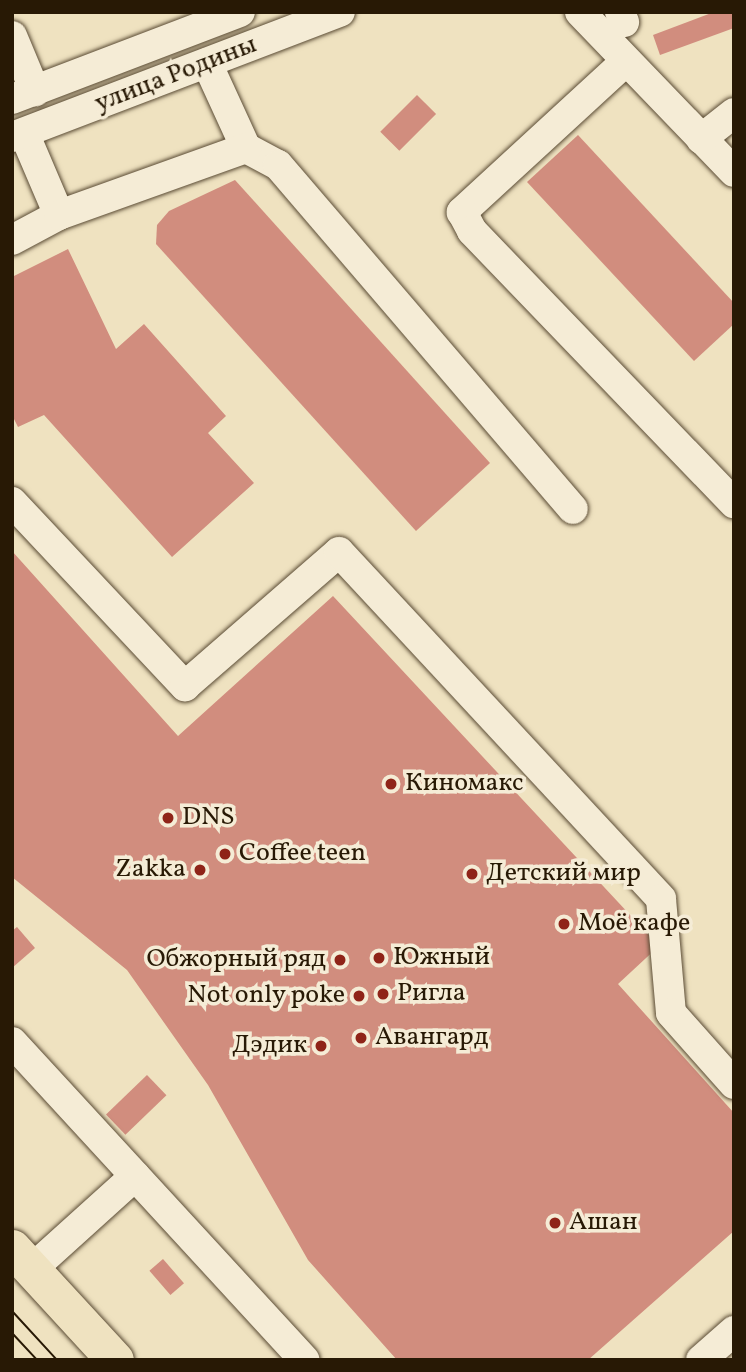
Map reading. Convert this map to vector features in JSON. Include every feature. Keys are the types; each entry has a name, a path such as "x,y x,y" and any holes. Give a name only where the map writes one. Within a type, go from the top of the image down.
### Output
{"main road":[{"path":"22,1259 115,1360"}],"street":[{"name":"улица Родины","path":"23,95 240,12"},
{"name":"улица Родины","path":"18,135 340,12"},
{"path":"579,12 734,172"},
{"path":"12,36 23,95"},
{"path":"625,62 462,212 472,231 734,503"},
{"path":"208,63 246,149 278,165 573,509"},
{"path":"701,139 734,113"},
{"path":"18,135 59,215"},
{"path":"12,240 59,215 246,149"},
{"path":"12,502 185,686 339,552 660,899 671,1013 734,1084"},
{"path":"12,1042 304,1360"},
{"path":"22,1259 135,1176"},
{"path":"701,1360 734,1331"}],"building":[{"path":"714,12 734,12 734,28 660,55 653,35"},
{"path":"417,95 436,114 399,151 380,132"},
{"path":"578,135 734,303 734,324 694,361 527,182"},
{"path":"235,180 490,463 416,531 156,244 157,225 169,211"},
{"path":"68,249 116,349 144,324 226,416 208,433 254,483 172,557 44,415 18,427 12,415 12,277"},
{"name":"Южный","path":"12,551 178,736 333,596 659,946 618,984 734,1113 734,1231 588,1360 397,1360 308,1260 208,1085 127,970 12,877"},
{"path":"17,927 35,948 12,968 12,931"},
{"path":"147,1075 166,1095 125,1135 106,1115"},
{"path":"163,1259 184,1283 170,1295 149,1271"}],"tram line":[{"path":"12,1311 57,1360"},
{"path":"12,1333 37,1360"}],"place":[{"name":"Киномакс","path":"391,784"},
{"name":"DNS","path":"168,818"},
{"name":"Coffee teen","path":"225,854"},
{"name":"Zakka","path":"200,870"},
{"name":"Детский мир","path":"472,874"},
{"name":"Моё кафе","path":"564,924"},
{"name":"Южный","path":"379,958"},
{"name":"Обжорный ряд","path":"340,960"},
{"name":"Ригла","path":"383,994"},
{"name":"Not only poke","path":"359,996"},
{"name":"Авангард","path":"361,1038"},
{"name":"Дэдик","path":"321,1046"},
{"name":"Ашан","path":"555,1223"}]}
